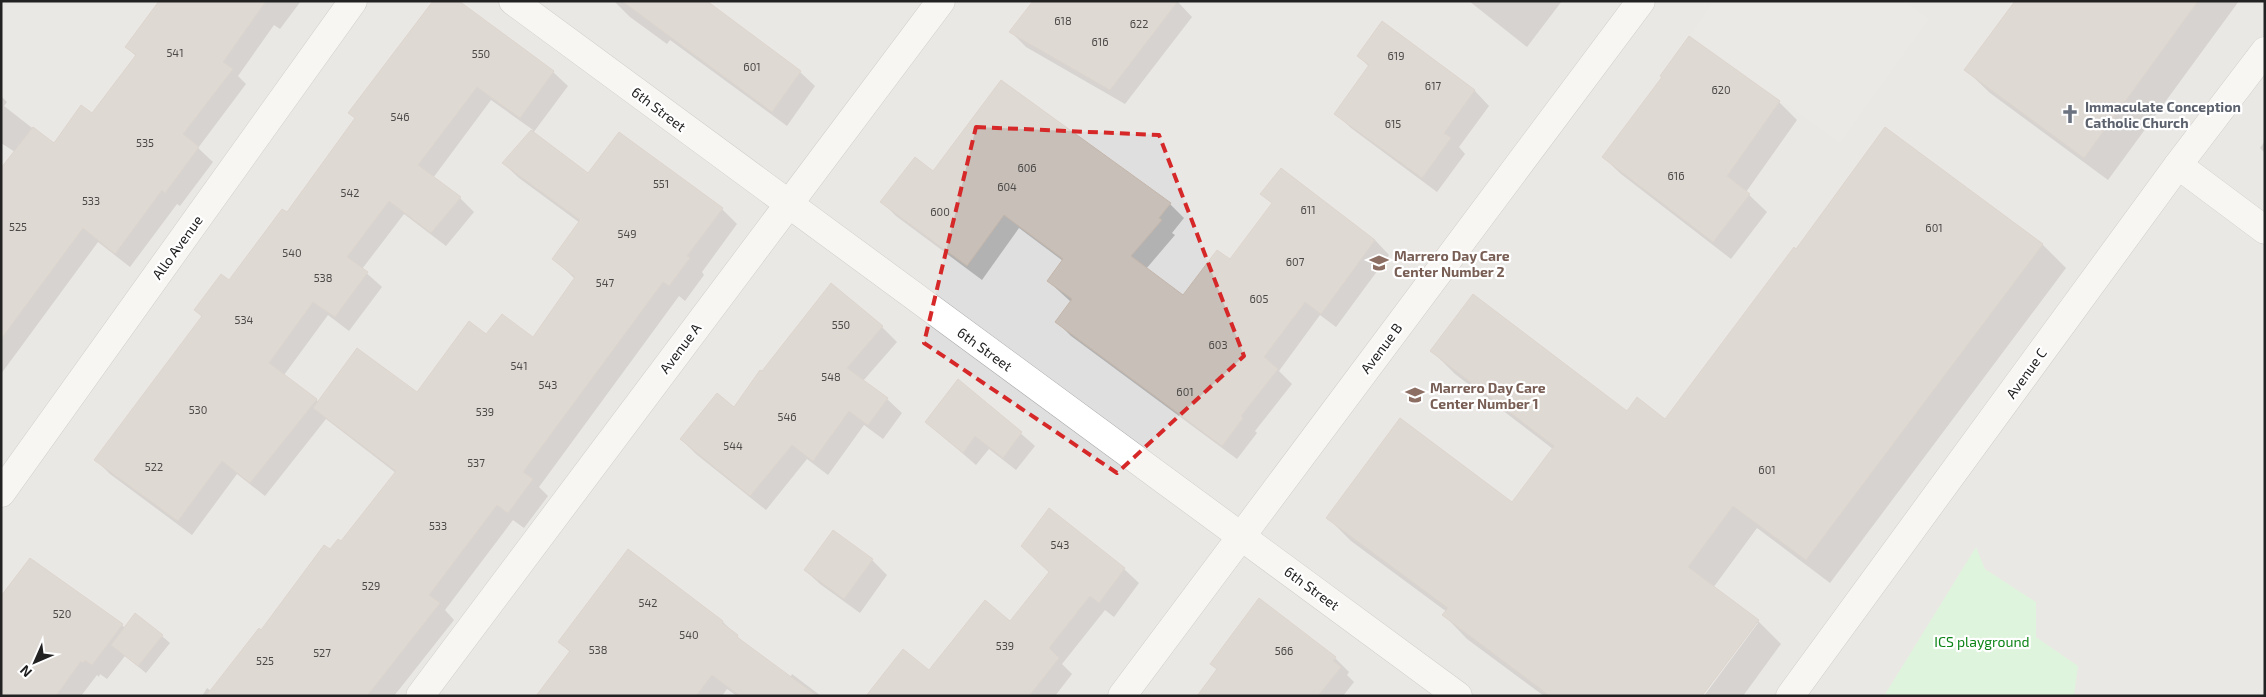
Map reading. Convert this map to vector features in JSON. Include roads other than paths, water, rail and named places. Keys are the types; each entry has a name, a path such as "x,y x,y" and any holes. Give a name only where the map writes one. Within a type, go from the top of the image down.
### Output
{"street":[{"name":"Allo Avenue","path":"1,493 353,1"},
{"name":"6th Street","path":"513,1 1458,696"},
{"name":"Avenue A","path":"420,696 941,1"},
{"name":"Avenue B","path":"1122,696 1641,1"},
{"name":"Avenue C","path":"1790,696 2178,165 2265,51"},
{"path":"2178,165 2265,230"}],"place":[{"name":"Immaculate Conception Catholic Church","path":"2070,114"},
{"name":"Marrero Day Care Center Number 2","path":"1379,263"},
{"name":"Marrero Day Care Center Number 1","path":"1415,395"}],"park label":[{"name":"ICS playground","path":"1982,641"}]}
